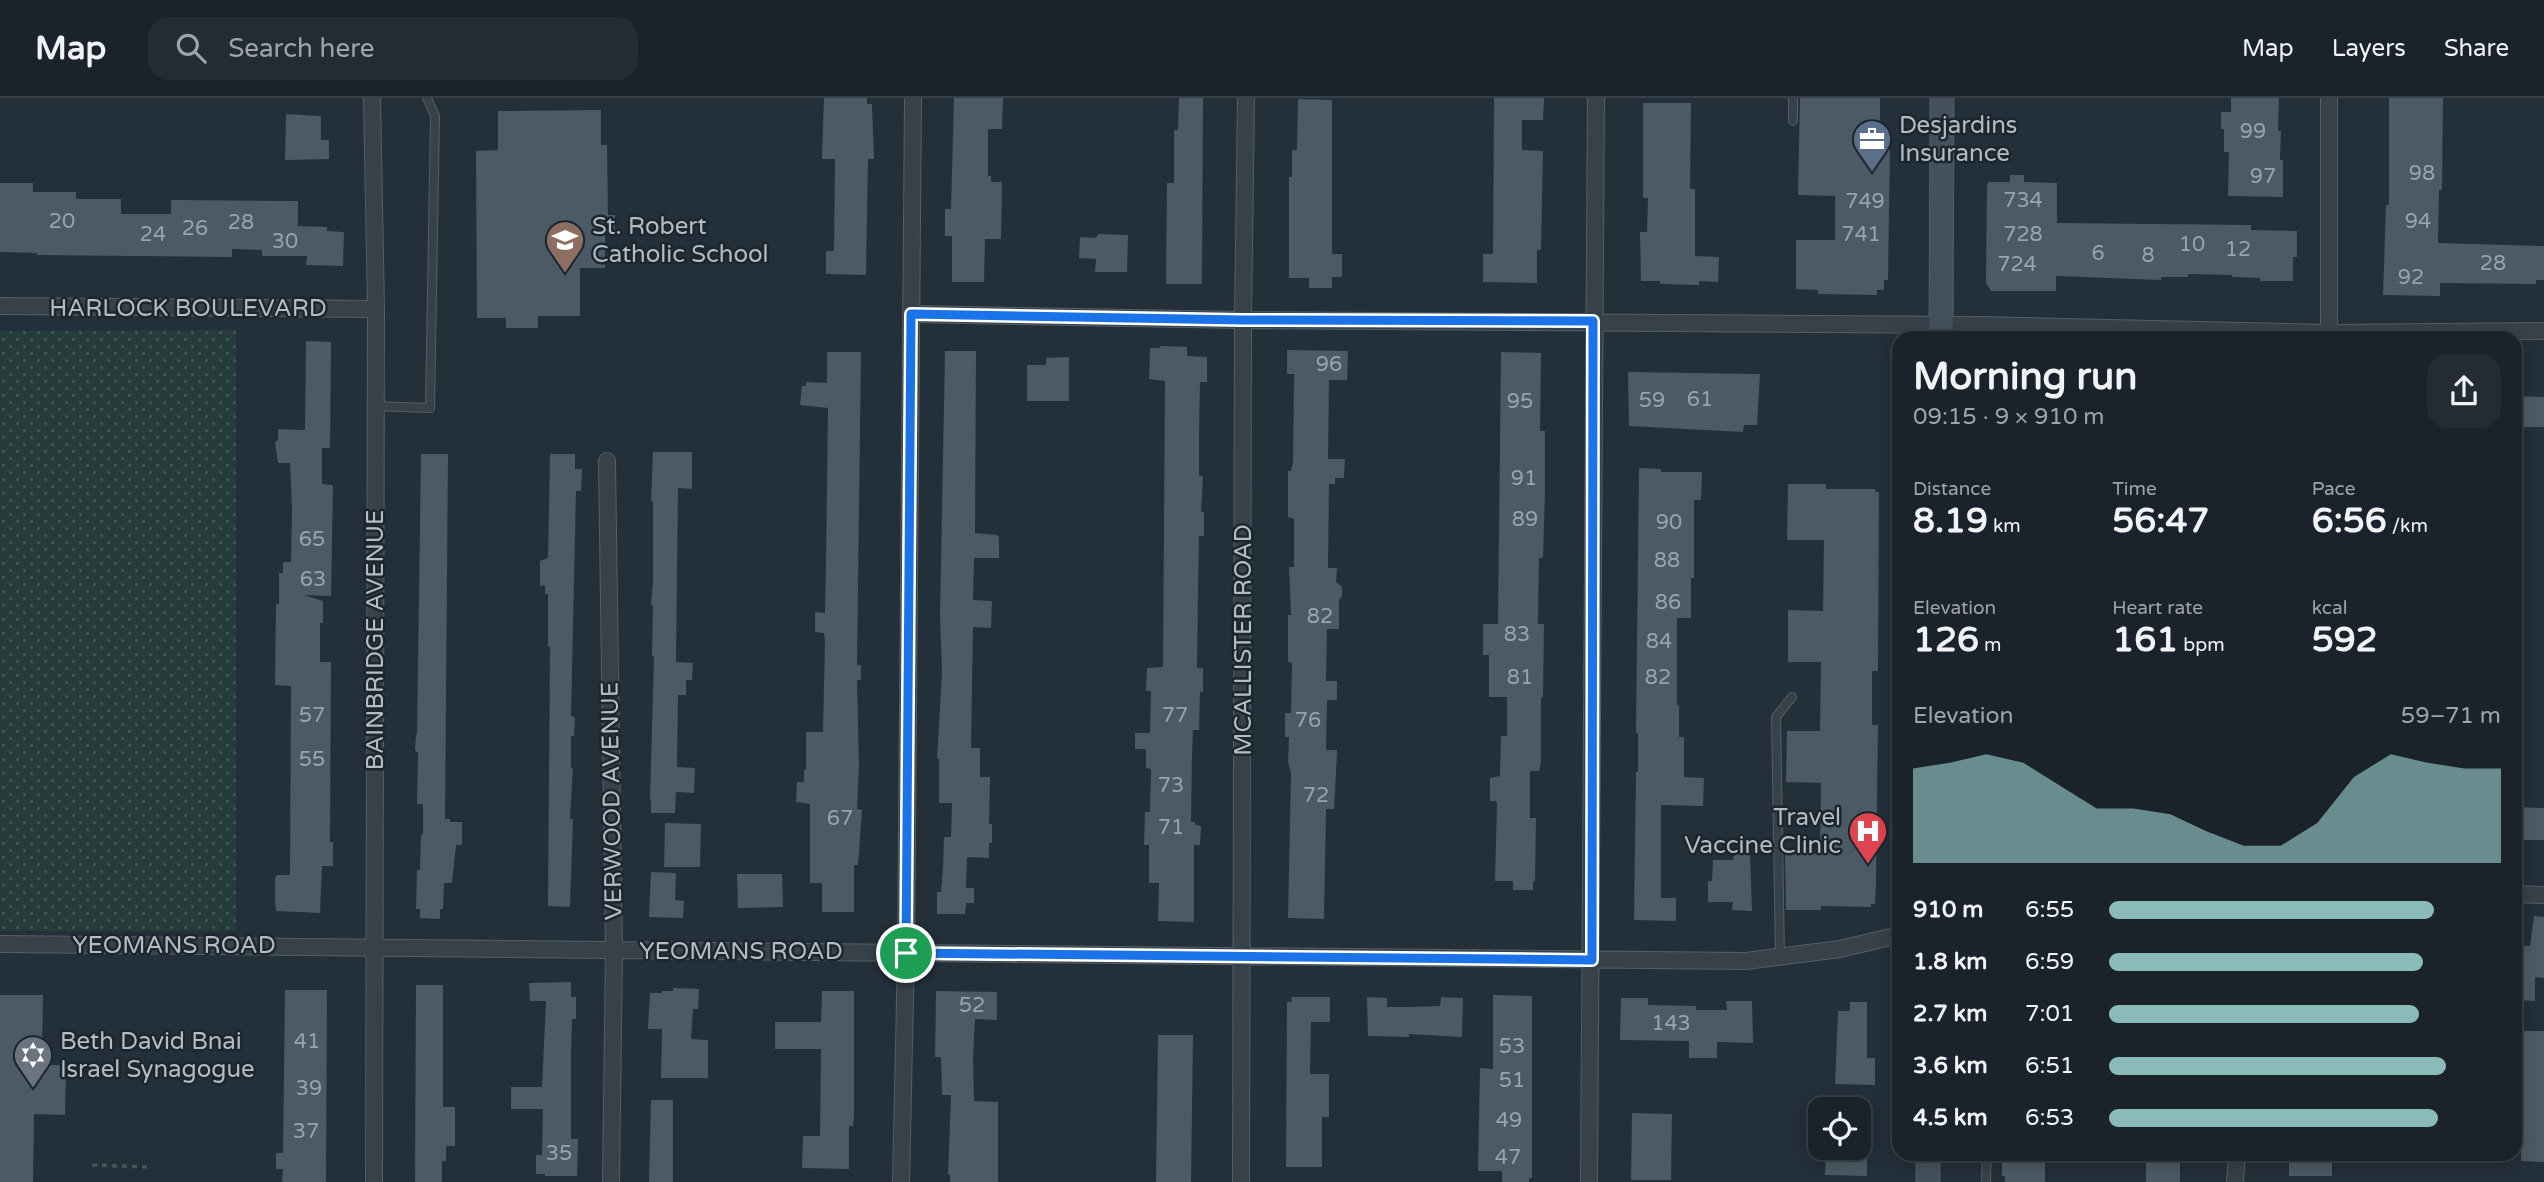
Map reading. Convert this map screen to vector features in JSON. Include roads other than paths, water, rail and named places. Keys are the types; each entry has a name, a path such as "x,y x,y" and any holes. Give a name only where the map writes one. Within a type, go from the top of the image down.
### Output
{"main road":[{"path":"1941,331 1942,98"},
{"path":"1928,1161 1928,1182"}],"street":[{"name":"BAINBRIDGE AVENUE","path":"372,98 376,309 374,1182"},
{"path":"901,1182 906,953 913,98"},
{"name":"MCALLISTER ROAD","path":"1241,1182 1243,320 1247,98"},
{"path":"1589,1182 1596,98"},
{"path":"2329,98 2329,331"},
{"name":"HARLOCK BOULEVARD","path":"0,306 376,309"},
{"path":"911,314 1243,320 1593,321 1941,331"},
{"path":"2522,331 2544,331"},
{"name":"VERWOOD AVENUE","path":"607,461 614,950 611,1182"},
{"path":"2522,894 2544,895"},
{"name":"YEOMANS ROAD","path":"0,944 1745,961 1840,949 1892,936"},
{"path":"2235,1182 2236,1161"}],"lane":[{"path":"374,406 430,408 435,116 427,98"},
{"path":"1793,98 1793,121"},
{"path":"1780,957 1776,717 1792,697"},
{"path":"1986,1182 1987,1161"}],"place":[{"name":"Desjardins Insurance","path":"1872,173"},
{"name":"St. Robert Catholic School","path":"565,274"},
{"name":"Travel Vaccine Clinic","path":"1868,865"},
{"name":"Beth David Bnai Israel Synagogue","path":"33,1089"}]}
